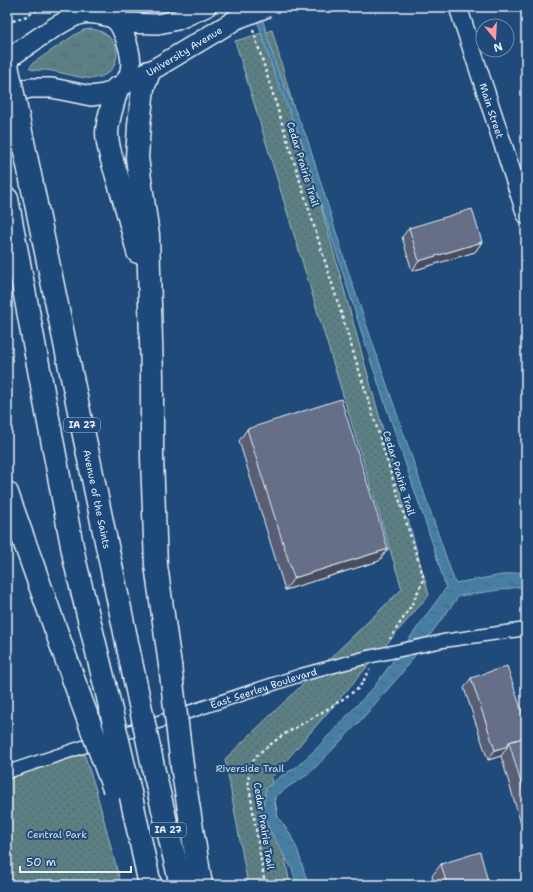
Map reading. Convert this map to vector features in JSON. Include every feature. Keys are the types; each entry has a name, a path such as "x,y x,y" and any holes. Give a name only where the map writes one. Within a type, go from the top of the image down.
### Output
{"highway":[{"name":"Avenue of the Saints","path":"7,65 155,776 181,885"},
{"path":"149,72 143,88 137,158 148,234 152,376 152,458 156,565 182,766 201,885"},
{"path":"119,87 109,115 107,133 110,154 128,214 149,295"},
{"name":"IA 27","path":"7,199 75,562 106,684 121,786 150,885"},
{"path":"7,493 78,692 121,786 137,885"}],"main road":[{"path":"7,59 64,22 82,14 98,14 158,24 177,20 206,7"},
{"name":"University Avenue","path":"7,95 30,88 52,88 91,96 105,94 244,23 268,7"},
{"name":"Main Street","path":"458,7 526,215"},
{"name":"University Avenue","path":"116,17 125,34 130,51 128,78 119,87"}],"street":[{"name":"East Seerley Boulevard","path":"7,772 294,677 370,663 443,642 526,629"}],"path":[{"path":"7,23 27,16 41,7"},
{"name":"Cedar Prairie Trail","path":"244,23 424,579 411,606 387,643"},
{"name":"Cedar Prairie Trail","path":"265,885 248,780 252,762 259,753 283,735 331,707 359,688 370,663"}],"green space":[{"path":"91,29 109,36 114,43 116,59 114,66 108,72 100,77 88,78 45,70 30,69 33,63 76,34 84,30"},
{"name":"Riverside Trail","path":"272,30 429,595 271,778 290,885 248,885 225,759 402,589 235,41"},
{"name":"Central Park","path":"82,747 96,790 121,885 7,885 7,772"}],"water":[{"path":"253,7 259,7 276,66 307,138 349,274 455,583 526,571 526,586 459,596 401,674 361,720 309,774 274,798 277,816 289,832 298,851 308,885 297,885 292,869 267,825 263,807 266,788 281,776 295,768 315,750 374,687 446,588 433,545 368,353 301,140 274,73"}],"building":[{"path":"472,209 482,242 419,261 409,228"},
{"path":"341,399 388,549 294,578 247,429"},
{"path":"507,666 526,724 526,737 509,742 507,745 508,746 495,750 471,678"},
{"path":"526,737 526,800 509,742"},
{"path":"480,852 489,885 447,885 441,864"}]}
